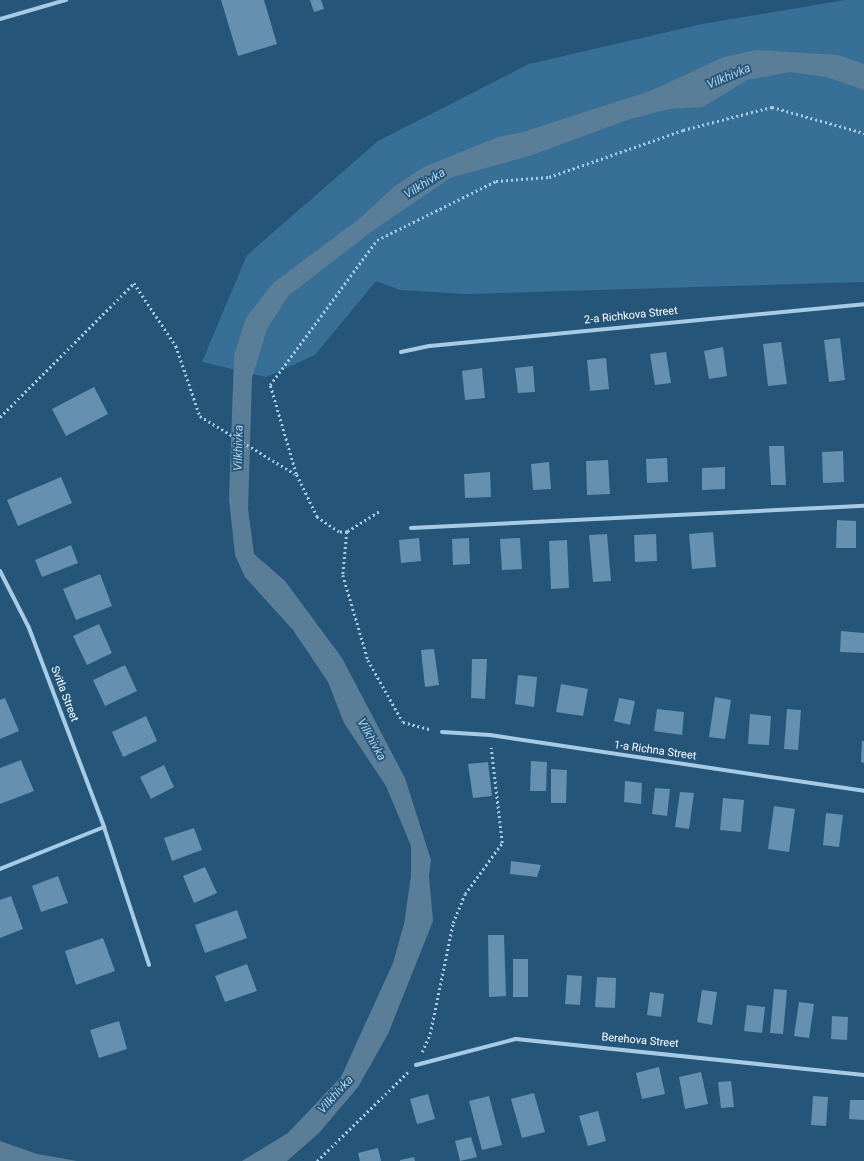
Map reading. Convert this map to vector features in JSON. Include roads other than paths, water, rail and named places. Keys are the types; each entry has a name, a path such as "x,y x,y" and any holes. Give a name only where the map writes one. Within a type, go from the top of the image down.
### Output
{"street":[{"path":"0,19 66,0"},
{"name":"2-a Richkova Street","path":"401,352 446,344 864,304"},
{"path":"411,528 864,506"},
{"name":"Svitla Street","path":"0,571 30,628 104,827 149,965"},
{"name":"1-a Richna Street","path":"442,732 490,735 864,791"},
{"path":"0,869 104,827"},
{"name":"Berehova Street","path":"416,1065 516,1039 864,1075"}],"water":[{"name":"Vilkhivka","path":"756,50 838,55 864,64 864,90 826,77 790,72 747,80 703,107 669,109 630,119 532,155 450,178 371,232 288,296 267,329 252,378 248,509 254,554 285,581 342,658 405,778 431,860 429,876 433,921 388,1034 358,1087 319,1133 287,1161 242,1161 288,1133 341,1077 393,963 404,924 411,876 411,846 386,786 344,723 328,682 293,630 245,577 235,555 229,499 234,356 246,318 272,284 359,219 395,186 424,167 498,137 523,132 650,91 724,57"},
{"path":"0,1141 37,1154 77,1161 0,1161"}]}
